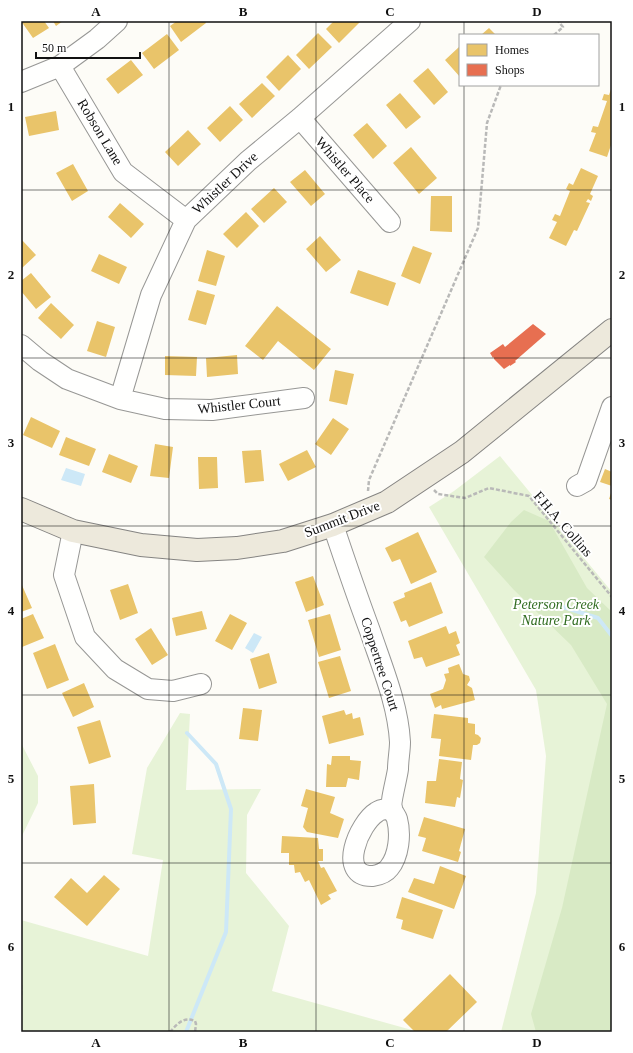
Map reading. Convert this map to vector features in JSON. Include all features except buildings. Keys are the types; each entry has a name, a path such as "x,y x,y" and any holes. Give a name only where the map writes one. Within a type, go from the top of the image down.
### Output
{"main road":[{"name":"Summit Drive","path":"21,509 73,532 141,545 197,550 237,548 283,540 333,525 387,502 462,452 612,330"}],"street":[{"path":"21,82 60,66 97,39 117,21"},
{"name":"Whistler Drive","path":"120,399 151,295 186,220 248,161 300,118 410,21"},
{"name":"Robson Lane","path":"60,66 123,172 186,220"},
{"name":"Whistler Place","path":"300,118 390,222"},
{"name":"Whistler Court","path":"21,345 40,361 67,379 120,399 165,409 212,410 304,398"},
{"path":"577,486 586,481 612,406"},
{"name":"Coppertree Court","path":"333,525 394,704 400,743 392,808"},
{"path":"73,532 64,575 85,637 115,669 148,688 173,691 200,684"}],"path":[{"path":"555,34 563,27 558,21"},
{"path":"365,511 369,480 478,228 487,123 501,86"},
{"name":"F.H.A. Collins","path":"423,478 438,494 466,498 489,488 529,496 612,597"},
{"path":"21,985 21,996"},
{"path":"170,1032 180,1022 190,1019 195,1020 195,1032"}],"green space":[{"name":"Peterson Creek Nature Park","path":"500,456 612,592 612,1032 501,1032 536,893 546,756 536,690 429,507 454,491"},
{"path":"524,510 549,521 587,588 612,612 612,1032 536,1032 531,1014 562,908 607,704 571,645 514,590 484,557 511,522"},
{"path":"180,713 190,714 186,790 261,789 247,815 246,873 289,926 272,991 419,1032 21,1032 21,920 148,956 163,860 132,854 147,768"},
{"path":"21,743 38,776 38,803 21,838"}],"water":[{"path":"66,468 85,474 81,486 61,480"},
{"path":"254,633 262,637 253,653 245,648"}],"waterway":[{"path":"560,606 598,618 612,636"},
{"path":"186,1032 226,932 231,809 216,764 187,733"}]}
